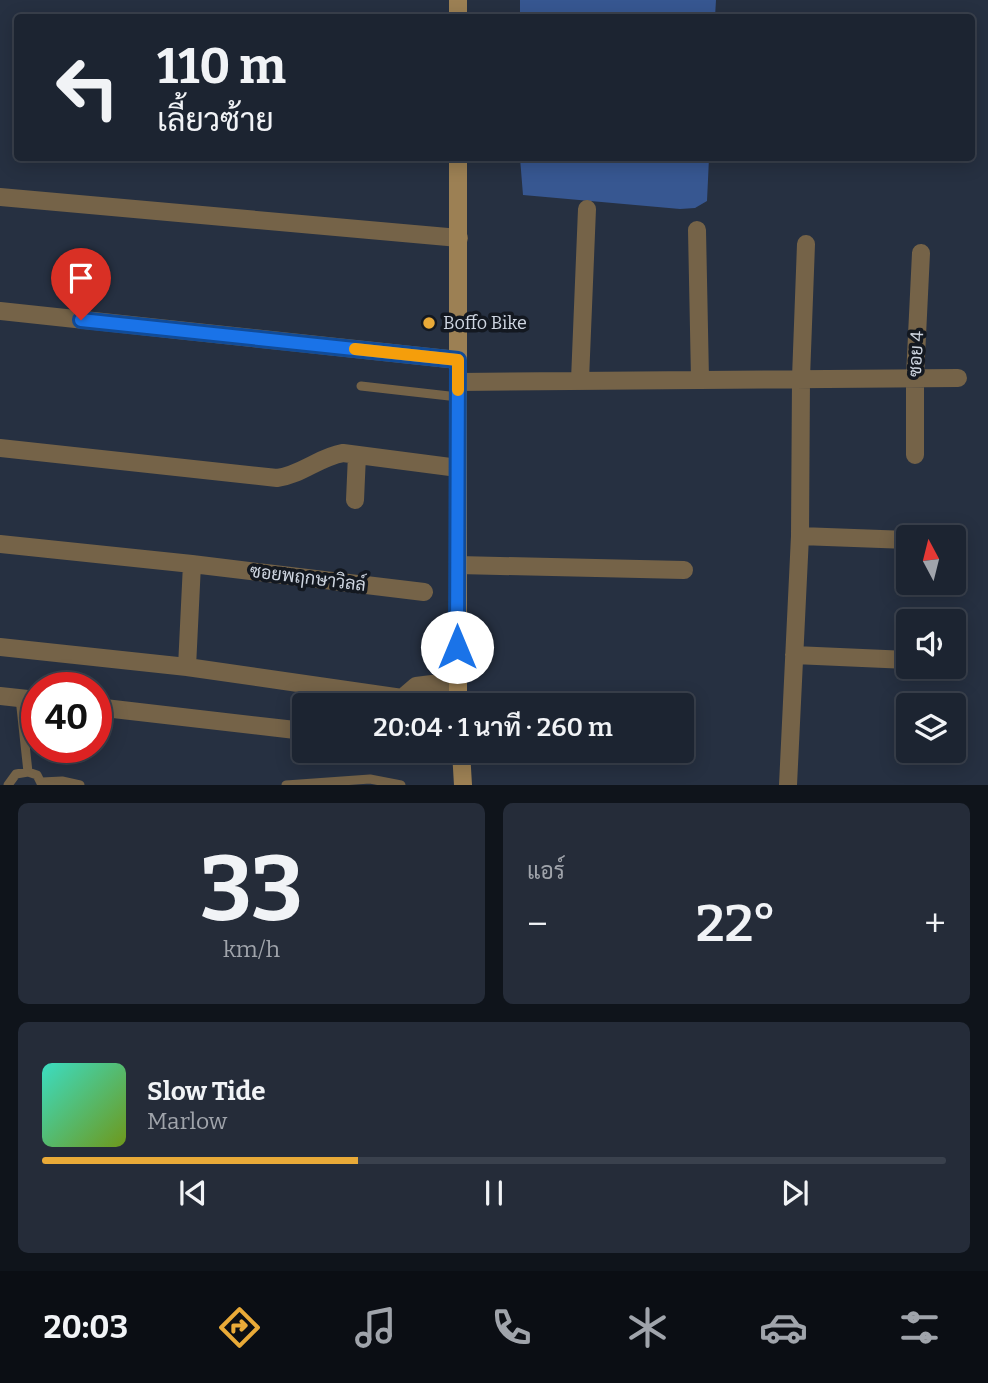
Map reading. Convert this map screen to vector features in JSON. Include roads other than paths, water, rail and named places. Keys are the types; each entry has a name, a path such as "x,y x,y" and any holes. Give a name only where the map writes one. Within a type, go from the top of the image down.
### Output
{"street":[{"path":"457,693 458,161"},
{"path":"0,197 458,238"},
{"path":"580,380 587,209"},
{"path":"697,230 700,379"},
{"path":"788,785 800,536 801,378 806,244"},
{"name":"ซอย 4","path":"915,455 915,377 921,253"},
{"path":"0,311 458,360"},
{"path":"458,389 580,380 958,377"},
{"path":"0,448 277,478 289,477 327,456 343,453 458,468"},
{"path":"355,499 357,455"},
{"path":"800,536 896,540"},
{"name":"ซอยพฤกษาวิลล์","path":"0,544 424,592"},
{"path":"187,667 192,564"},
{"path":"457,565 684,570"},
{"path":"0,647 187,667 349,693"},
{"path":"794,655 896,659"},
{"path":"411,693 416,685 432,684 449,693"},
{"path":"0,696 21,698"},
{"path":"112,709 292,730"},
{"path":"462,763 463,785"}],"lane":[{"path":"361,386 458,389"},
{"path":"29,763 29,772"},
{"path":"4,784 16,774 29,772 37,775 42,783 62,781 80,785"},
{"path":"286,785 370,779 401,785"}],"water":[{"path":"520,0 716,0 715,14 520,14"},
{"path":"520,161 709,161 707,201 695,208 680,209 523,195"}],"place":[{"name":"Boffo Bike","path":"429,323"}]}
